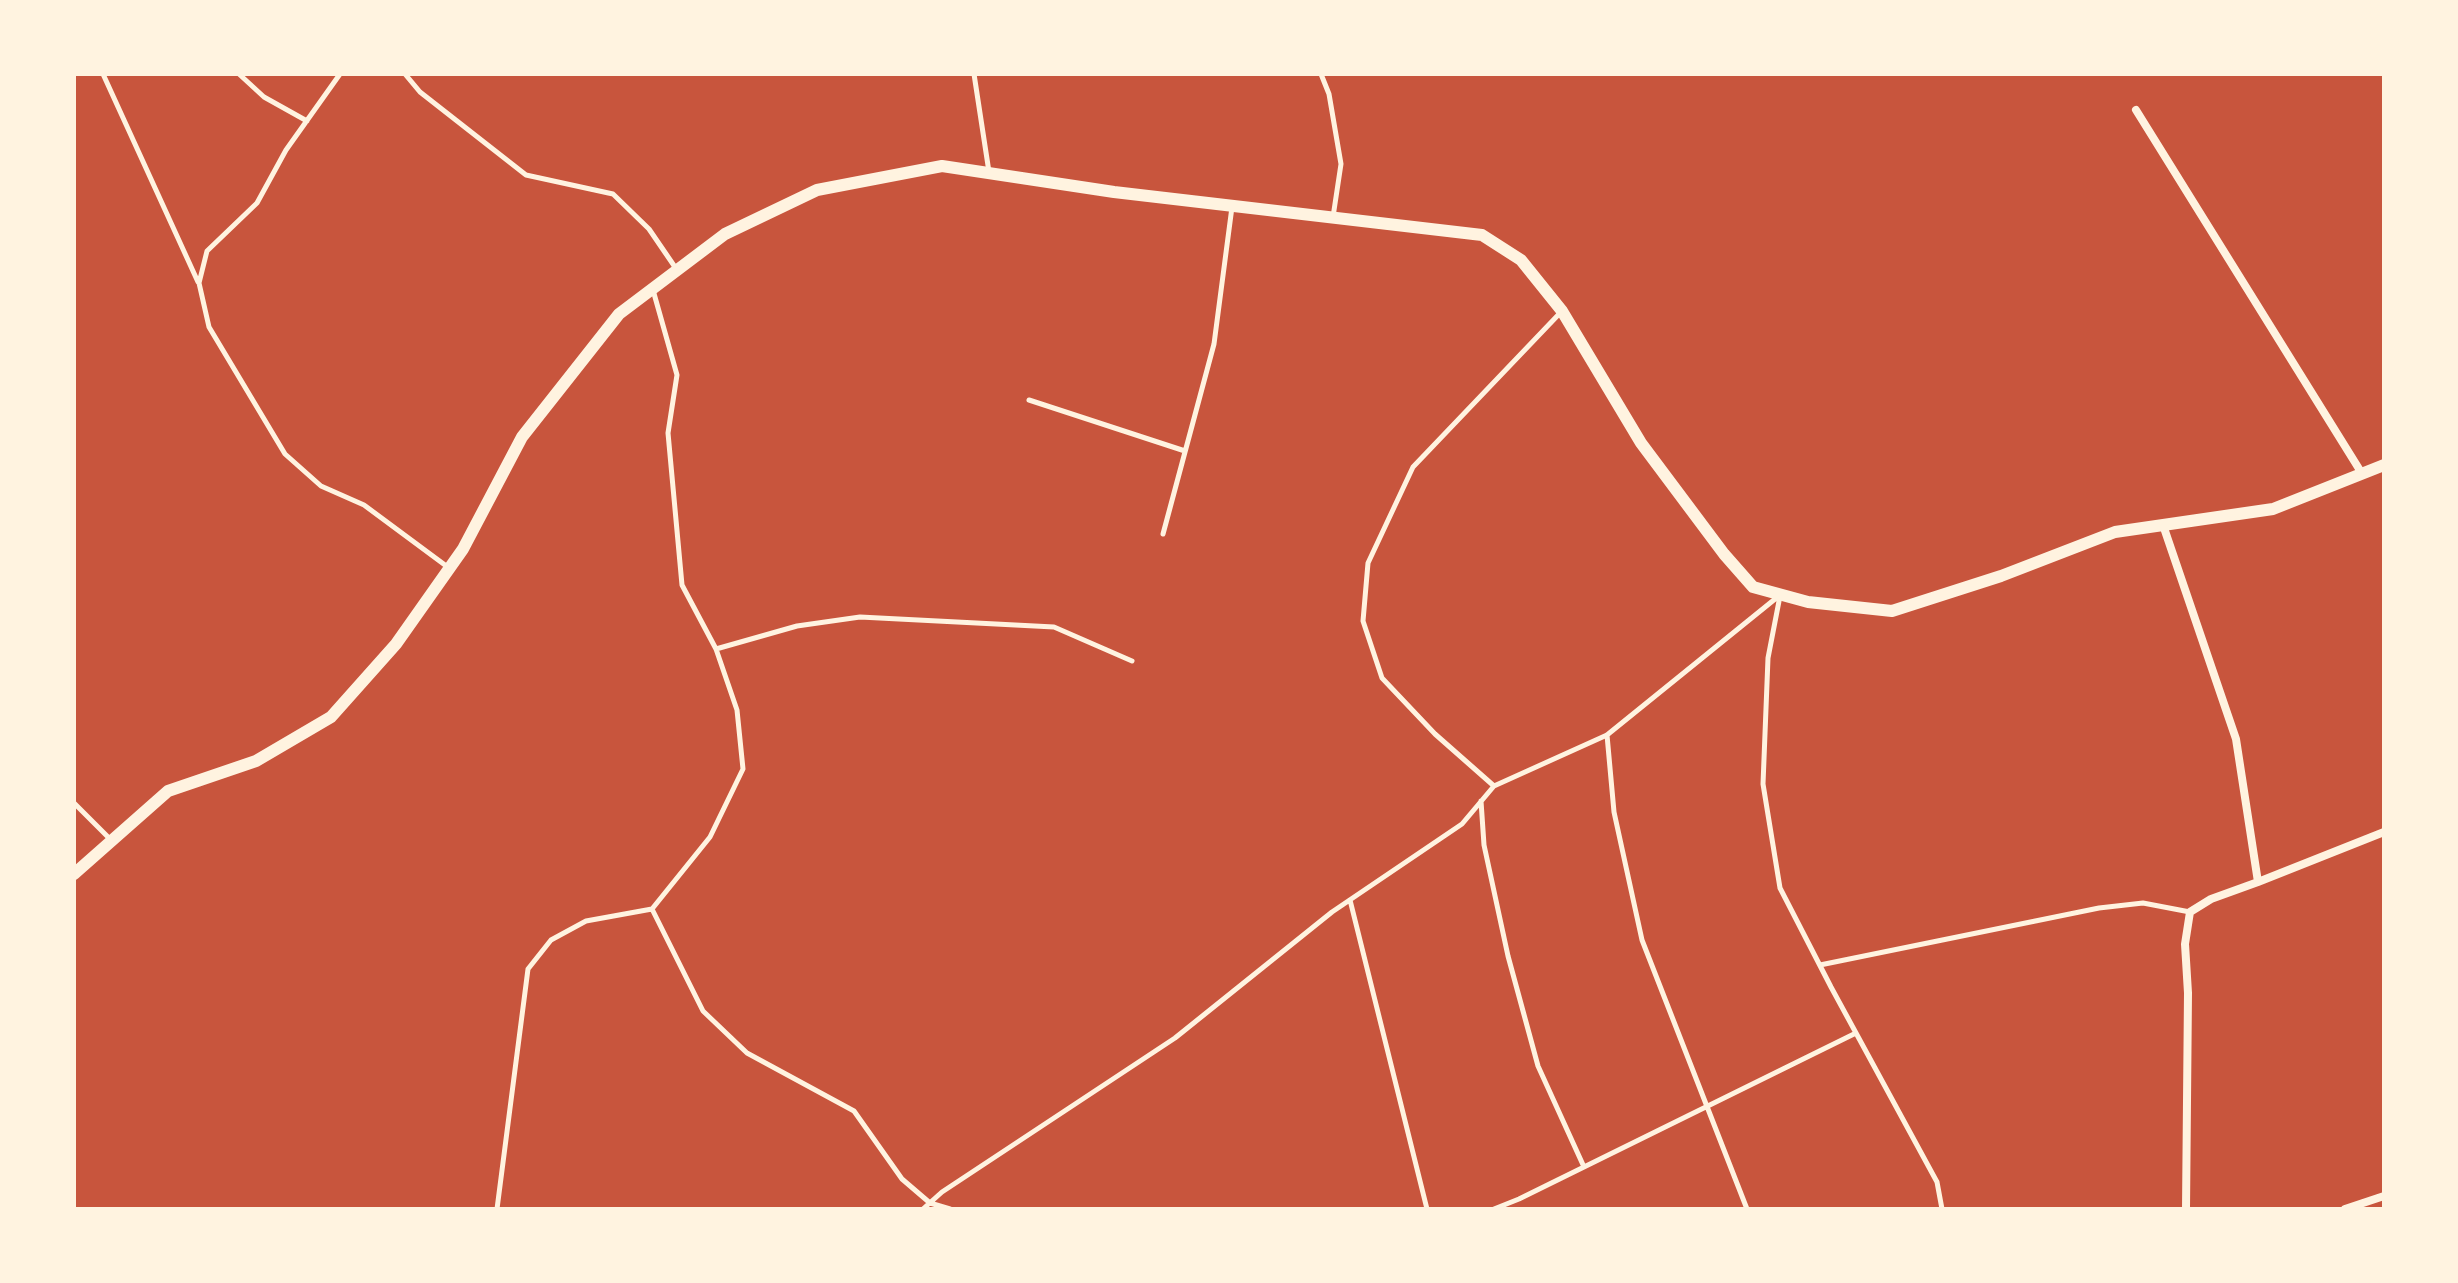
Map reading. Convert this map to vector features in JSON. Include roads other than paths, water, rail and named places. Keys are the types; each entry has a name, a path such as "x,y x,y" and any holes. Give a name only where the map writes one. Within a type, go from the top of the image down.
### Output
{"street":[{"path":"2136,110 2361,472"},
{"path":"74,874 168,791 256,761 331,717 396,644 463,549 522,437 619,314 725,234 817,190 942,166 1114,192 1482,235 1521,260 1562,311 1641,443 1724,554 1753,587 1808,602 1892,611 2001,576 2115,532 2273,509 2384,465"},
{"path":"2163,525 2236,739 2258,882"},
{"path":"2186,1209 2188,993 2185,944 2190,912 2211,899 2384,832"},
{"path":"2345,1209 2384,1196"}],"lane":[{"path":"103,74 199,283 209,327 285,454 321,486 364,505 449,568"},
{"path":"239,74 264,97 307,121"},
{"path":"199,283 207,251 257,203 286,150 340,74"},
{"path":"405,74 420,92 526,175 613,194 649,229 677,270"},
{"path":"974,74 989,173"},
{"path":"1321,74 1329,94 1341,164 1333,218"},
{"path":"1163,534 1214,344 1232,206"},
{"path":"497,1209 528,969 551,940 586,921 652,909 710,837 743,769 737,710 716,649 682,585 668,433 677,375 652,289"},
{"path":"1494,786 1435,734 1382,678 1363,621 1368,563 1413,467 1562,311"},
{"path":"1029,400 1185,451"},
{"path":"923,1209 942,1192 1175,1038 1350,900 1462,824 1494,786 1607,735 1781,595"},
{"path":"1781,595 1768,658 1763,784 1780,888 1937,1182 1942,1209"},
{"path":"716,649 797,626 860,617 1054,627 1132,661"},
{"path":"1607,735 1614,812 1642,940 1747,1209"},
{"path":"1481,800 1484,845 1508,956 1538,1066 1584,1167"},
{"path":"74,803 111,841"},
{"path":"1350,900 1427,1209"},
{"path":"1820,965 2099,908 2143,903 2190,912"},
{"path":"652,909 703,1011 747,1053 854,1111 902,1179 930,1203 950,1209"},
{"path":"1494,1209 1856,1033"},
{"path":"1519,1199 1523,1209"}]}
